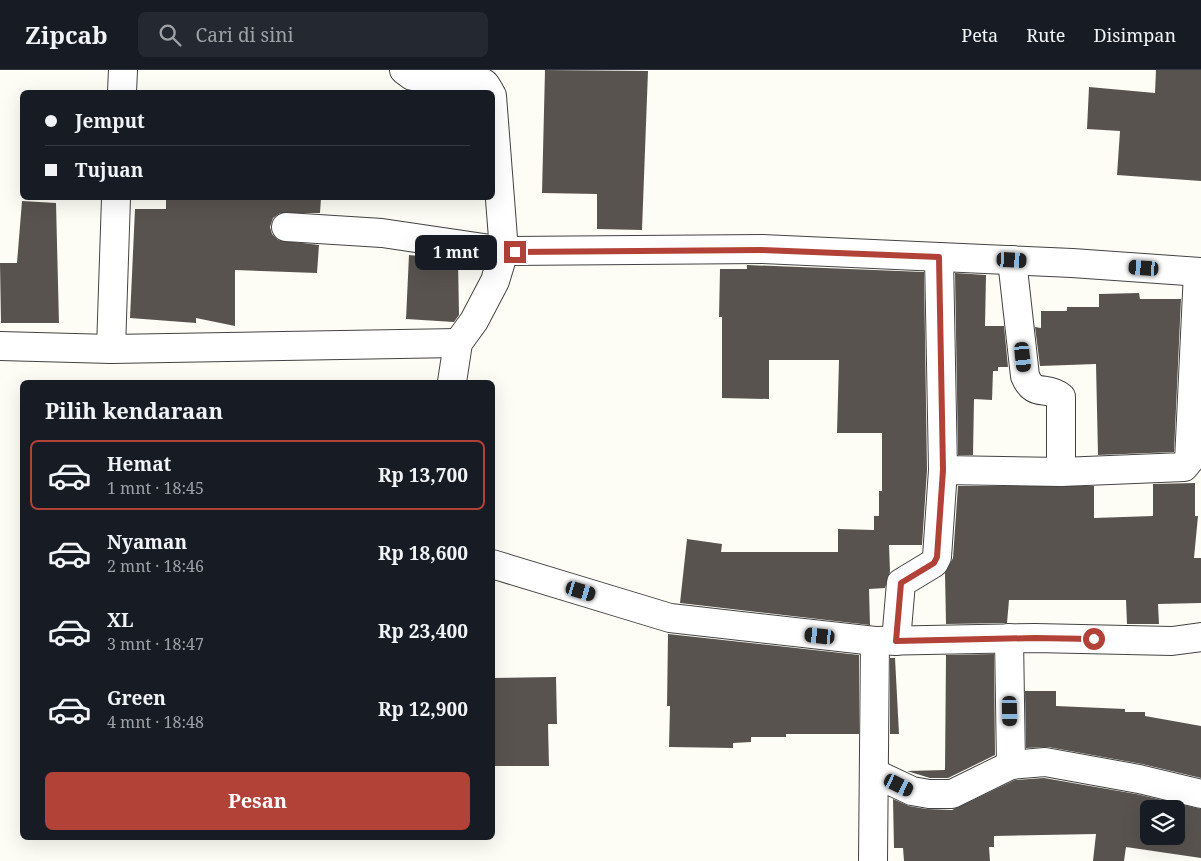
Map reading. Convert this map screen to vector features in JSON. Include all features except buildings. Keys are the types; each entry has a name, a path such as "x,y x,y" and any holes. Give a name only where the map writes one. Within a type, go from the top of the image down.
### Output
{"street":[{"path":"122,90 123,70"},
{"path":"404,70 412,76 474,77 485,84 489,90"},
{"path":"452,380 458,343 474,322 495,281 504,251 495,135"},
{"path":"111,349 116,200"},
{"path":"286,227 382,233 504,251 762,250 1012,260 1199,272 1189,461 1184,467 1179,469 1061,472 943,470"},
{"path":"873,861 874,773 886,641 901,583 934,563 937,557 943,470 939,257"},
{"path":"1012,260 1025,376 1029,386 1033,389 1055,392 1062,396 1061,472"},
{"path":"0,346 111,349 458,343"},
{"path":"495,565 670,618 886,641 1009,638 1172,641 1201,637"},
{"path":"1009,638 1011,765"},
{"path":"874,773 912,791 929,794 952,794 1011,765 1045,762 1140,779 1201,794"}],"route":[{"path":"515,252 762,250 939,257 943,470 937,557 934,563 901,583 896,641 1035,638 1094,639"}]}
